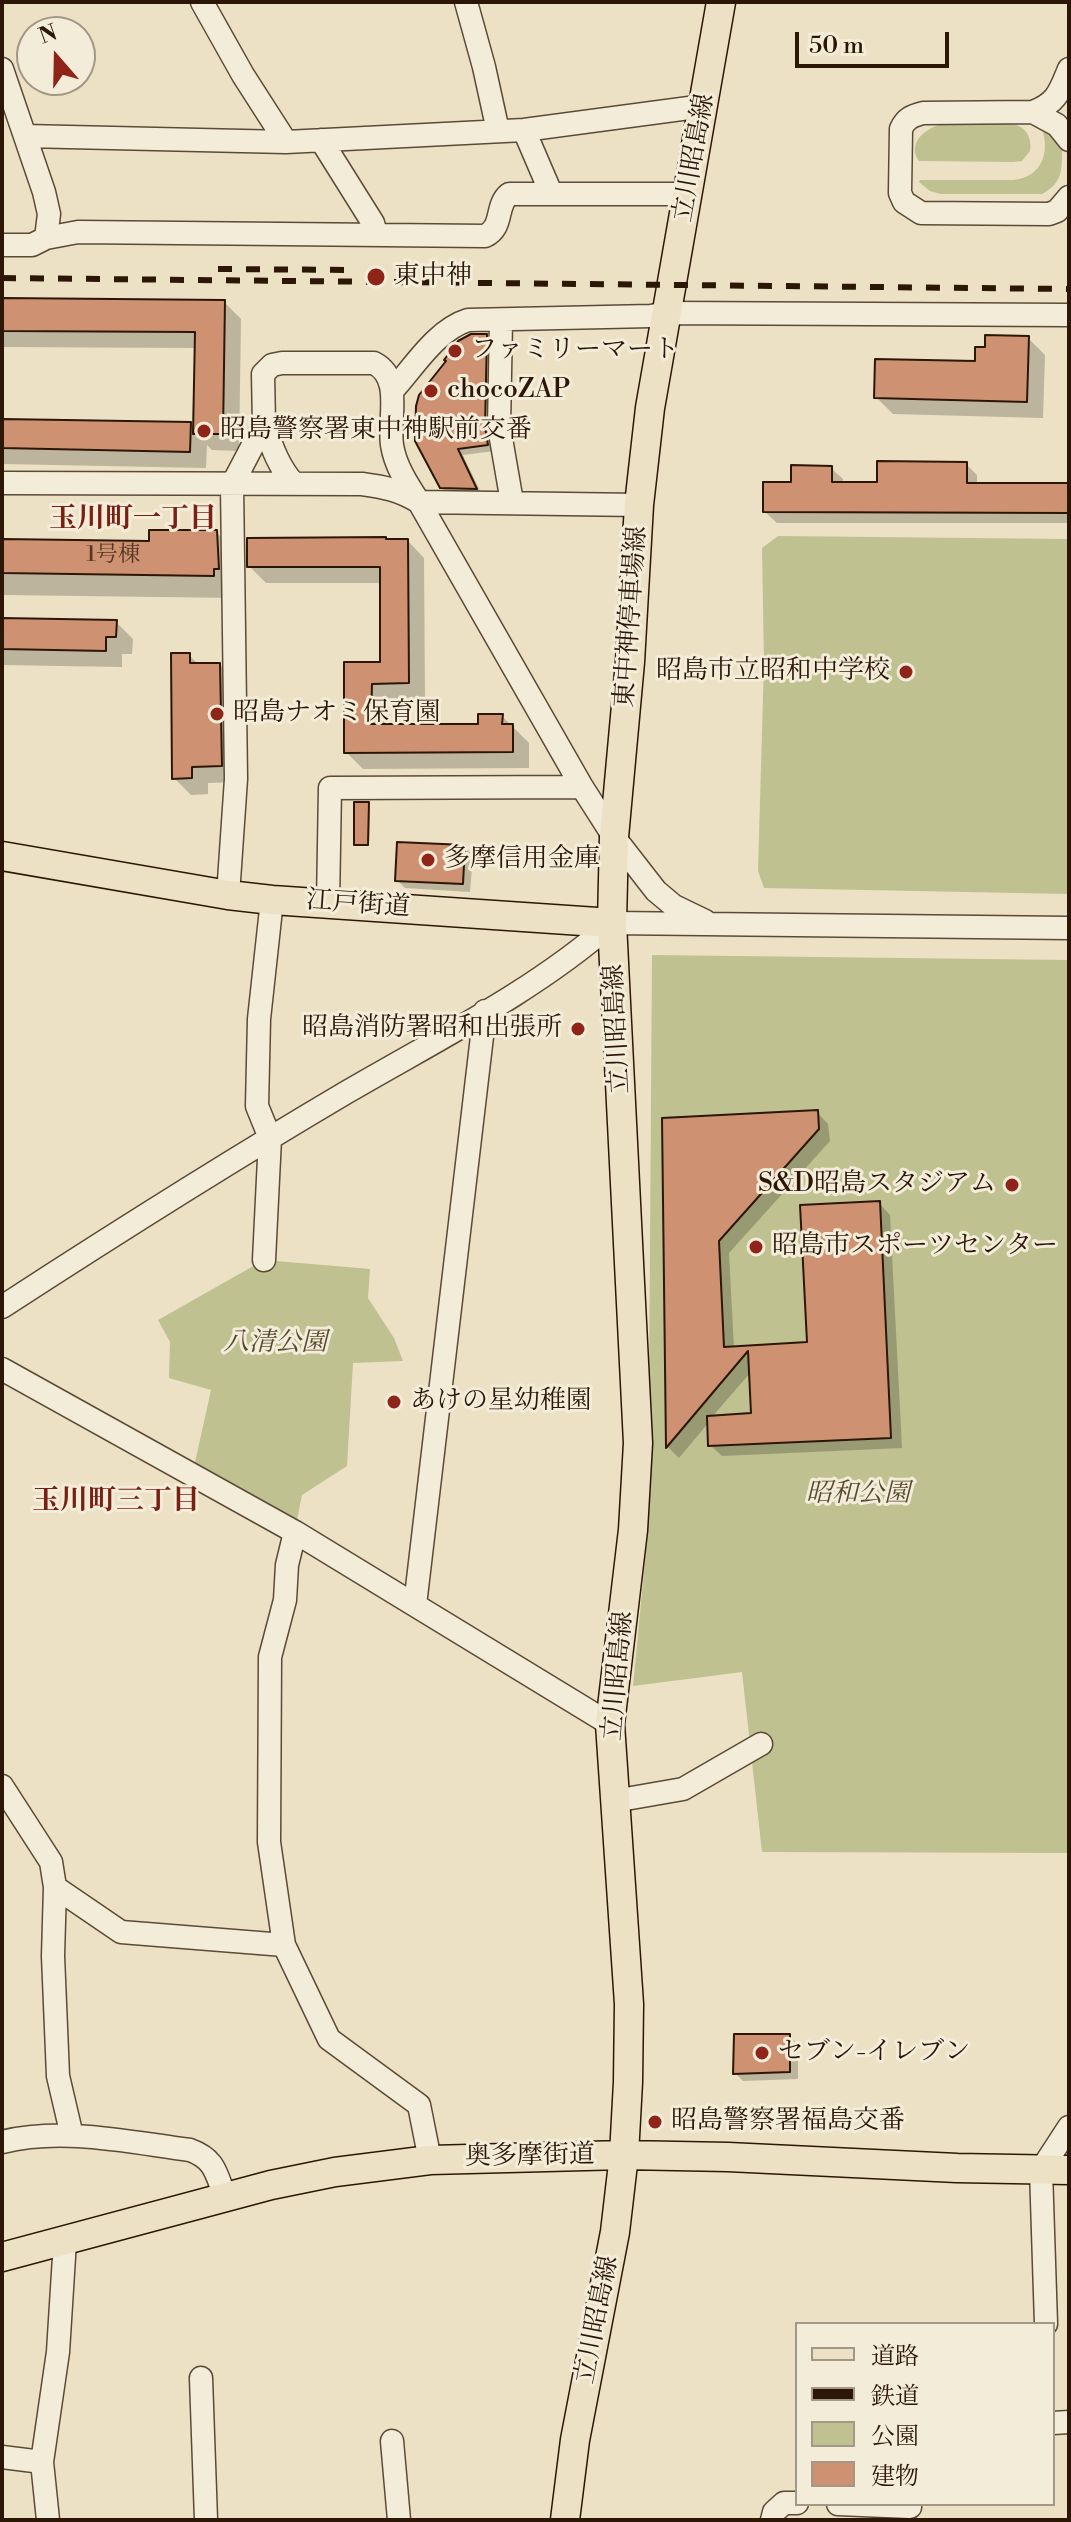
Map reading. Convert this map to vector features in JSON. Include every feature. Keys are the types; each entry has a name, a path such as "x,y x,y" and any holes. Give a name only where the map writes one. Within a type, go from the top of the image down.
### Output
{"main road":[{"name":"立川昭島線","path":"667,313 721,2"},
{"name":"東中神停車場線","path":"612,923 614,837 630,662 639,505 650,408 667,313"},
{"name":"江戸街道","path":"2,856 272,900 612,923"},
{"name":"立川昭島線","path":"565,2520 575,2440 615,2232 628,2082 629,2004 610,1724 633,1530 638,1443 612,923"},
{"name":"奥多摩街道","path":"2,2257 225,2197 335,2172 430,2160 624,2155 1055,2170"}],"street":[{"path":"202,2 243,75 286,142"},
{"path":"466,2 498,131"},
{"path":"2,69 44,192 49,214 46,238"},
{"path":"1069,69 1058,95 1047,107 1033,112 923,113 905,121 901,129 900,193 904,202 921,213 1049,214 1057,211 1069,197"},
{"path":"25,136 286,142 524,130 704,106"},
{"path":"1033,112 1057,125 1069,140"},
{"path":"524,130 551,193"},
{"path":"321,140 373,223 376,234"},
{"path":"2,245 32,245 46,238 78,232 485,236 497,226 503,199 509,194 689,194"},
{"path":"392,391 437,340 455,324 468,320 651,316 667,313 1069,315"},
{"path":"501,321 499,427 512,502"},
{"path":"294,484 282,471 264,424 263,374 272,365 374,363 384,368 389,377 392,444 387,461 360,484"},
{"path":"228,895 236,779 232,485 264,424"},
{"name":"江戸街道","path":"392,444 406,482 614,837 656,891 674,906 717,925"},
{"path":"2,483 360,484 387,487 406,493 419,502 639,505"},
{"path":"328,903 330,788 582,787"},
{"path":"264,1260 270,1138 257,1106 259,1019 272,900"},
{"path":"2,1307 270,1138 579,952 612,923"},
{"name":"江戸街道","path":"612,923 1069,928"},
{"path":"415,1605 485,1011"},
{"path":"2,1369 295,1532 610,1724"},
{"path":"295,1532 287,1565 285,1600 270,1657 269,1842 284,1945 329,2039 419,2105 430,2160"},
{"path":"614,1801 683,1789 761,1744"},
{"path":"2,1786 51,1862 55,1887 53,1956 58,2076 72,2136"},
{"path":"55,1887 121,1932 284,1945"},
{"path":"1046,2322 1055,2170 1069,2127"},
{"path":"2,2142 23,2137 72,2136 190,2150 204,2155 212,2164 225,2197"},
{"path":"48,2520 42,2462 58,2352 65,2241"},
{"path":"201,2378 206,2520"},
{"path":"392,2441 399,2520"},
{"path":"2,2457 42,2462"},
{"path":"772,2520 774,2512 784,2503 795,2503"},
{"path":"886,2506 910,2506"}],"green space":[{"path":"943,124 1016,125 1028,135 1030,151 1022,161 1013,162 919,161 916,143 930,129"},
{"path":"1044,127 1062,148 1062,162 1058,180 1042,194 941,194 930,191 919,182 1023,178 1037,169 1044,155"},
{"name":"昭島市立昭和中学校","path":"778,536 1069,539 1069,894 764,888 758,871 764,663 762,548"},
{"name":"昭和公園","path":"652,955 1069,960 1069,1853 762,1852 742,1672 633,1686 648,1530"},
{"name":"八清公園","path":"264,1260 370,1269 368,1298 394,1338 403,1361 353,1363 347,1466 302,1495 296,1525 194,1467 211,1390 169,1378 170,1342 158,1320"}],"building":[{"path":"2,298 225,300 223,434 193,434 195,332 2,331"},
{"path":"471,334 487,334 485,427 488,445 458,449 477,489 440,488 415,441 416,406 419,395 458,341"},
{"path":"985,335 1029,336 1027,402 874,398 875,359 975,361 975,347 985,347"},
{"path":"2,419 191,422 190,452 2,448"},
{"path":"877,461 967,462 967,483 1069,483 1069,513 763,512 763,482 791,482 791,465 832,466 832,482 877,482"},
{"path":"149,530 217,530 219,569 214,569 214,576 2,573 2,539 149,541"},
{"path":"247,538 408,539 409,683 372,684 371,724 478,724 478,714 503,714 502,724 513,724 513,752 344,753 344,662 380,662 380,567 247,567"},
{"path":"2,618 117,620 116,637 106,637 106,651 2,649"},
{"path":"171,653 190,653 190,663 220,663 222,766 192,767 192,778 172,779"},
{"path":"354,802 369,802 368,845 354,845"},
{"path":"397,842 465,845 463,884 395,881"},
{"path":"818,1110 819,1129 719,1241 724,1347 807,1342 800,1205 880,1201 891,1438 708,1446 707,1416 751,1413 748,1351 666,1448 662,1118"},
{"name":"セブン-イレブン","path":"734,2034 790,2034 790,2072 733,2074"}],"railway":[{"path":"218,269 354,270"},
{"path":"2,278 1069,289"}],"place":[{"name":"東中神","path":"376,277"},
{"name":"ファミリーマート","path":"455,351"},
{"name":"chocoZAP","path":"431,391"},
{"name":"昭島警察署東中神駅前交番","path":"204,431"},
{"name":"昭島市立昭和中学校","path":"906,672"},
{"name":"昭島ナオミ保育園","path":"217,714"},
{"name":"多摩信用金庫","path":"428,860"},
{"name":"昭島消防署昭和出張所","path":"578,1029"},
{"name":"S&D昭島スタジアム","path":"1012,1185"},
{"name":"昭島市スポーツセンター","path":"756,1247"},
{"name":"あけの星幼稚園","path":"394,1402"},
{"name":"セブン-イレブン","path":"762,2053"},
{"name":"昭島警察署福島交番","path":"655,2122"}],"district":[{"name":"玉川町一丁目","path":"133,520"},
{"name":"玉川町三丁目","path":"116,1502"}]}
